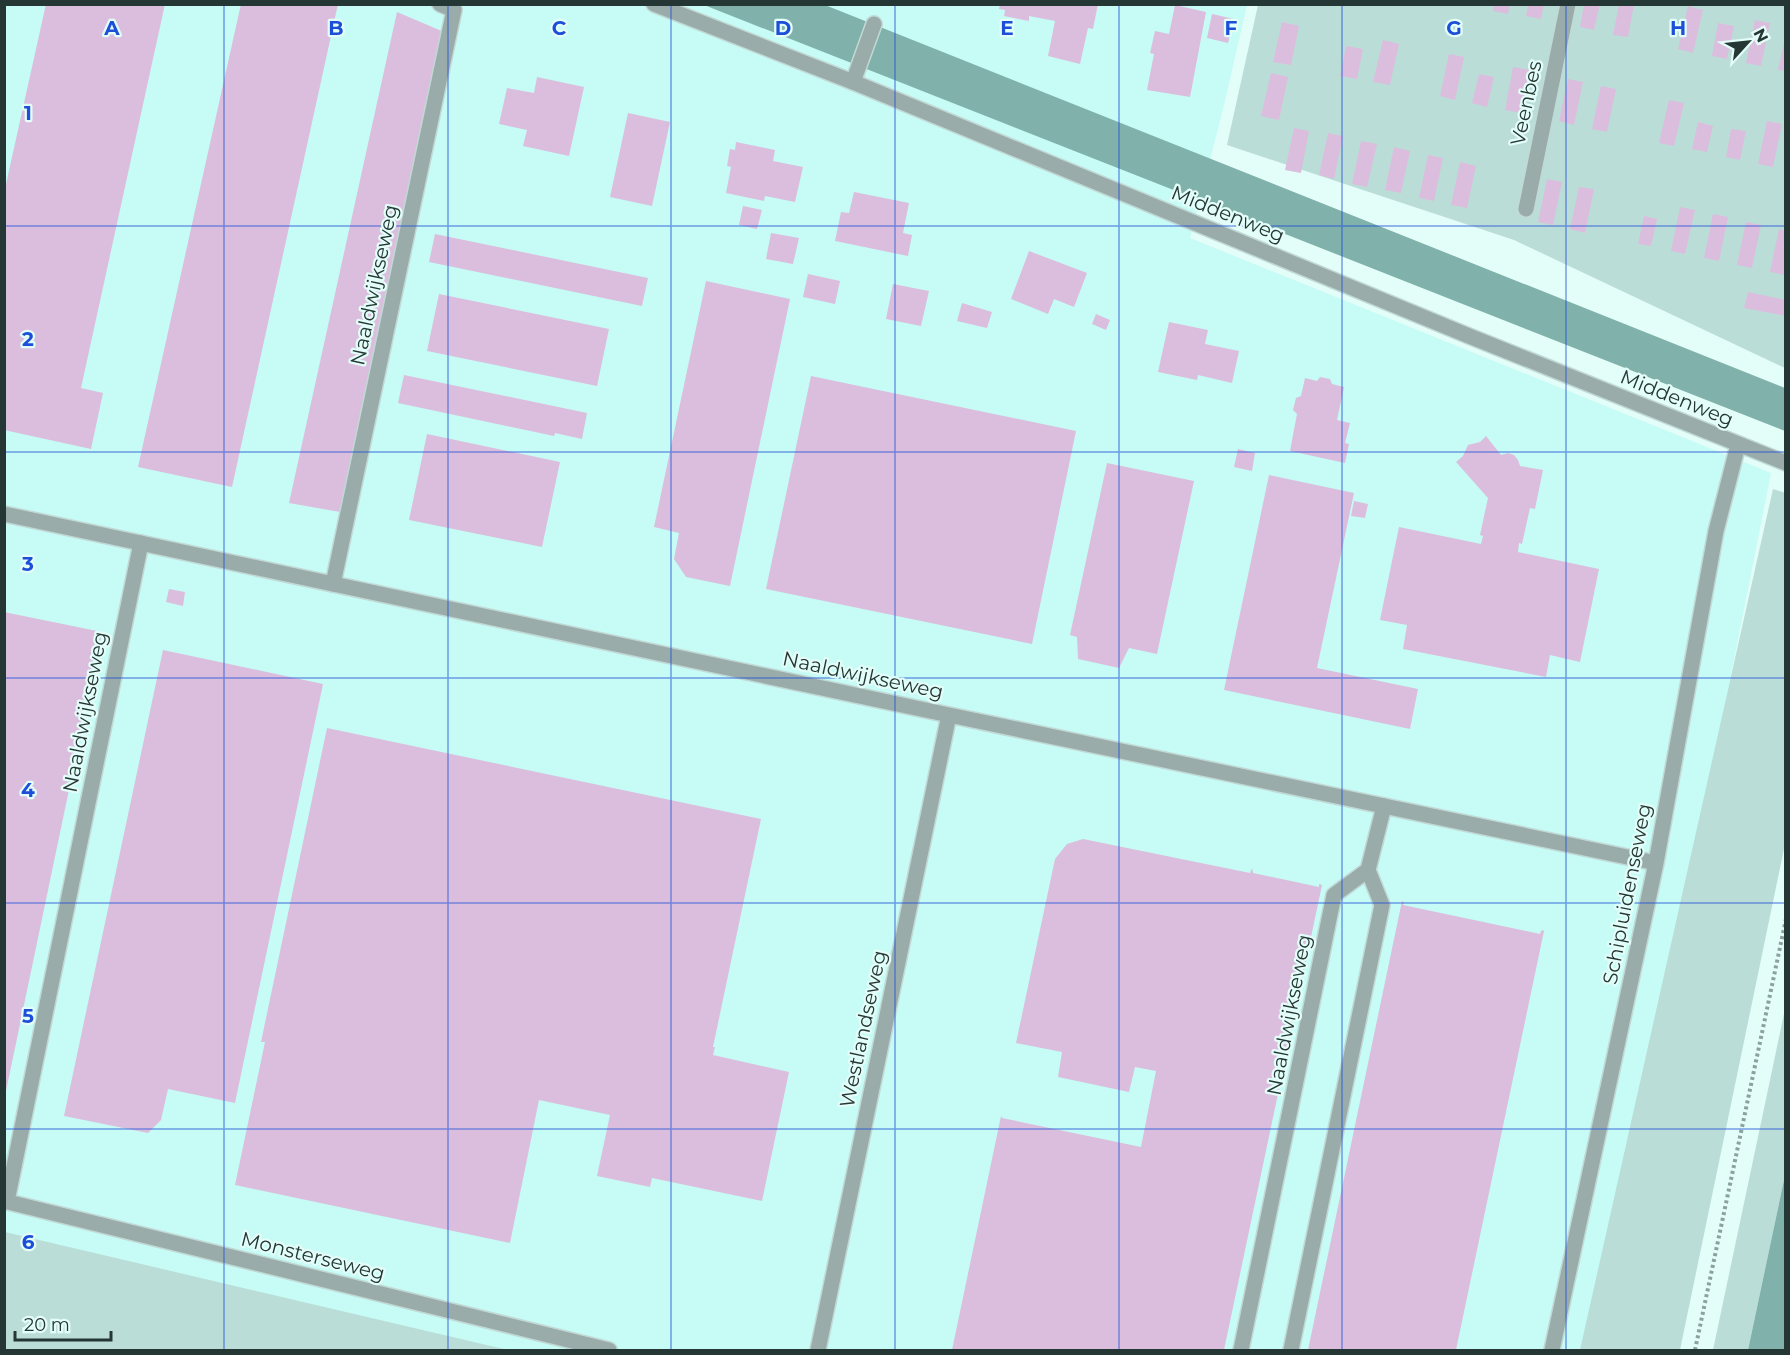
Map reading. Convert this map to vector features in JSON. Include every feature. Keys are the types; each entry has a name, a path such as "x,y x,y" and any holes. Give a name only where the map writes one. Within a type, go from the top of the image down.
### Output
{"street":[{"name":"Naaldwijkseweg","path":"333,584 454,10 440,4"},
{"name":"Middenweg","path":"654,4 853,82 1447,327 1785,463"},
{"name":"Veenbes","path":"1526,209 1568,4"},
{"path":"853,82 874,24"},
{"name":"Schipluidenseweg","path":"1552,1350 1656,863 1716,531 1738,445"},
{"name":"Naaldwijkseweg","path":"4,514 1656,863"},
{"name":"Naaldwijkseweg","path":"71,890 141,543"},
{"name":"Westlandseweg","path":"818,1350 949,715"},
{"path":"1291,1350 1382,905 1368,870 1384,806"},
{"name":"Naaldwijkseweg","path":"1241,1350 1334,895 1368,870"},
{"name":"Monsterseweg","path":"71,890 5,1201 609,1350"}],"path":[{"path":"1695,1350 1785,919"}],"shaded area":[{"path":"5,5 1247,5 1190,238 1771,473 1597,1350 5,1350"},
{"path":"704,5 825,5 1785,388 1785,431"},
{"path":"1258,5 1785,5 1785,368 1514,240 1227,145"},
{"path":"1773,489 1786,493 1785,844 1680,1350 1580,1350"},
{"path":"1785,1009 1785,1175 1748,1350 1713,1350"},
{"path":"1785,1175 1785,1350 1748,1350"},
{"path":"5,1232 508,1350 5,1350"}],"building":[{"path":"46,4 165,4 81,388 103,393 91,449 4,430 4,193"},
{"path":"241,4 338,4 232,487 138,467"},
{"path":"1000,4 1098,4 1093,29 1088,28 1080,64 1048,56 1055,21 1029,16 1029,21 1004,16 1005,10 999,9"},
{"path":"1494,4 1510,4 1508,14 1493,11"},
{"path":"1528,4 1544,4 1541,19 1526,16"},
{"path":"1584,4 1600,4 1594,30 1580,27"},
{"path":"1619,4 1634,4 1628,37 1613,35"},
{"path":"1175,5 1206,12 1190,97 1147,90 1154,54 1150,53 1155,31 1169,34"},
{"path":"1688,6 1703,10 1693,53 1678,49"},
{"path":"397,12 444,32 340,512 289,503"},
{"path":"1212,14 1234,19 1228,43 1207,38"},
{"path":"1755,20 1770,23 1761,66 1746,63"},
{"path":"1282,22 1299,26 1291,65 1273,62"},
{"path":"1718,23 1734,26 1727,59 1712,56"},
{"path":"1786,38 1786,71 1778,70"},
{"path":"1383,40 1399,44 1390,85 1373,82"},
{"path":"1346,46 1363,49 1357,79 1340,76"},
{"path":"1449,54 1464,57 1455,100 1440,96"},
{"path":"1513,67 1530,70 1521,113 1505,110"},
{"path":"1271,73 1288,77 1279,120 1261,116"},
{"path":"1479,74 1494,77 1487,107 1472,103"},
{"path":"537,77 584,87 569,156 523,146 527,130 499,124 507,88 534,93"},
{"path":"1568,79 1583,82 1574,125 1559,121"},
{"path":"1601,86 1616,89 1607,132 1592,129"},
{"path":"1669,100 1684,103 1674,146 1659,143"},
{"path":"628,113 670,122 652,206 610,197"},
{"path":"1767,121 1782,124 1773,167 1758,164"},
{"path":"1698,122 1713,126 1707,152 1692,149"},
{"path":"1294,128 1309,131 1301,173 1285,170"},
{"path":"1731,129 1746,131 1740,160 1726,157"},
{"path":"1328,133 1343,136 1334,179 1319,175"},
{"path":"1361,141 1377,144 1367,187 1352,184"},
{"path":"736,142 775,150 773,161 803,167 795,202 765,196 764,201 726,193 731,167 727,166 730,149 735,150"},
{"path":"1394,147 1410,151 1401,193 1385,190"},
{"path":"1428,155 1443,158 1434,201 1419,198"},
{"path":"1460,162 1476,166 1467,208 1451,205"},
{"path":"1547,179 1562,182 1553,225 1538,222"},
{"path":"1579,187 1594,189 1585,233 1570,229"},
{"path":"854,192 909,203 903,233 912,235 908,256 835,241 841,212 849,213"},
{"path":"743,206 762,210 757,229 739,225"},
{"path":"1680,207 1695,210 1685,254 1671,251"},
{"path":"1713,214 1728,217 1719,261 1704,258"},
{"path":"1644,216 1657,219 1651,246 1638,244"},
{"path":"1746,222 1761,225 1752,268 1737,265"},
{"path":"1779,229 1786,231 1785,275 1770,272"},
{"path":"771,233 799,238 793,264 766,259"},
{"path":"435,234 648,278 642,306 429,262"},
{"path":"1029,251 1087,273 1074,307 1054,299 1048,314 1011,299"},
{"path":"808,274 840,281 835,304 803,297"},
{"path":"706,281 790,299 730,586 686,577 674,559 679,533 654,527"},
{"path":"893,284 929,291 921,326 886,319"},
{"path":"1748,292 1786,300 1786,316 1744,308"},
{"path":"439,294 609,329 597,386 427,351"},
{"path":"962,303 992,312 987,328 957,321"},
{"path":"1096,314 1110,320 1106,330 1092,324"},
{"path":"1169,322 1208,330 1205,344 1239,351 1232,383 1198,375 1197,380 1158,372"},
{"path":"404,375 587,413 582,439 555,433 554,436 398,403"},
{"path":"811,376 1076,431 1032,644 766,589"},
{"path":"1320,377 1330,379 1332,384 1344,387 1337,420 1350,423 1345,443 1349,444 1345,463 1290,451 1297,414 1293,410 1296,398 1301,396 1305,378 1317,381"},
{"path":"427,434 560,462 542,547 409,520"},
{"path":"1486,436 1501,455 1508,453 1514,455 1520,466 1543,470 1535,509 1530,508 1518,552 1599,569 1580,662 1550,655 1546,677 1403,649 1407,625 1380,620 1399,527 1481,544 1483,536 1480,535 1488,498 1456,462 1463,456 1468,445 1480,442"},
{"path":"1238,449 1255,453 1252,471 1234,467"},
{"path":"1107,463 1194,481 1157,654 1129,648 1119,668 1078,659 1077,637 1070,635"},
{"path":"1269,475 1354,493 1317,668 1418,689 1410,729 1224,690"},
{"path":"1354,501 1368,504 1365,518 1351,516"},
{"path":"169,589 185,592 183,606 166,602"},
{"path":"4,612 102,632 6,1091 4,1091"},
{"path":"163,650 323,684 235,1103 168,1089 161,1120 148,1133 64,1116"},
{"path":"327,728 761,819 713,1055 789,1072 762,1201 652,1178 650,1187 597,1176 610,1115 539,1100 510,1243 235,1185 265,1042 261,1042"},
{"path":"1083,839 1250,873 1252,868 1253,873 1319,887 1319,884 1322,885 1224,1350 952,1350 1001,1116 1141,1147 1156,1071 1135,1067 1129,1092 1058,1077 1062,1052 1016,1043 1055,859 1067,844"},
{"path":"1402,901 1403,905 1540,934 1544,931 1456,1350 1308,1350"}]}
